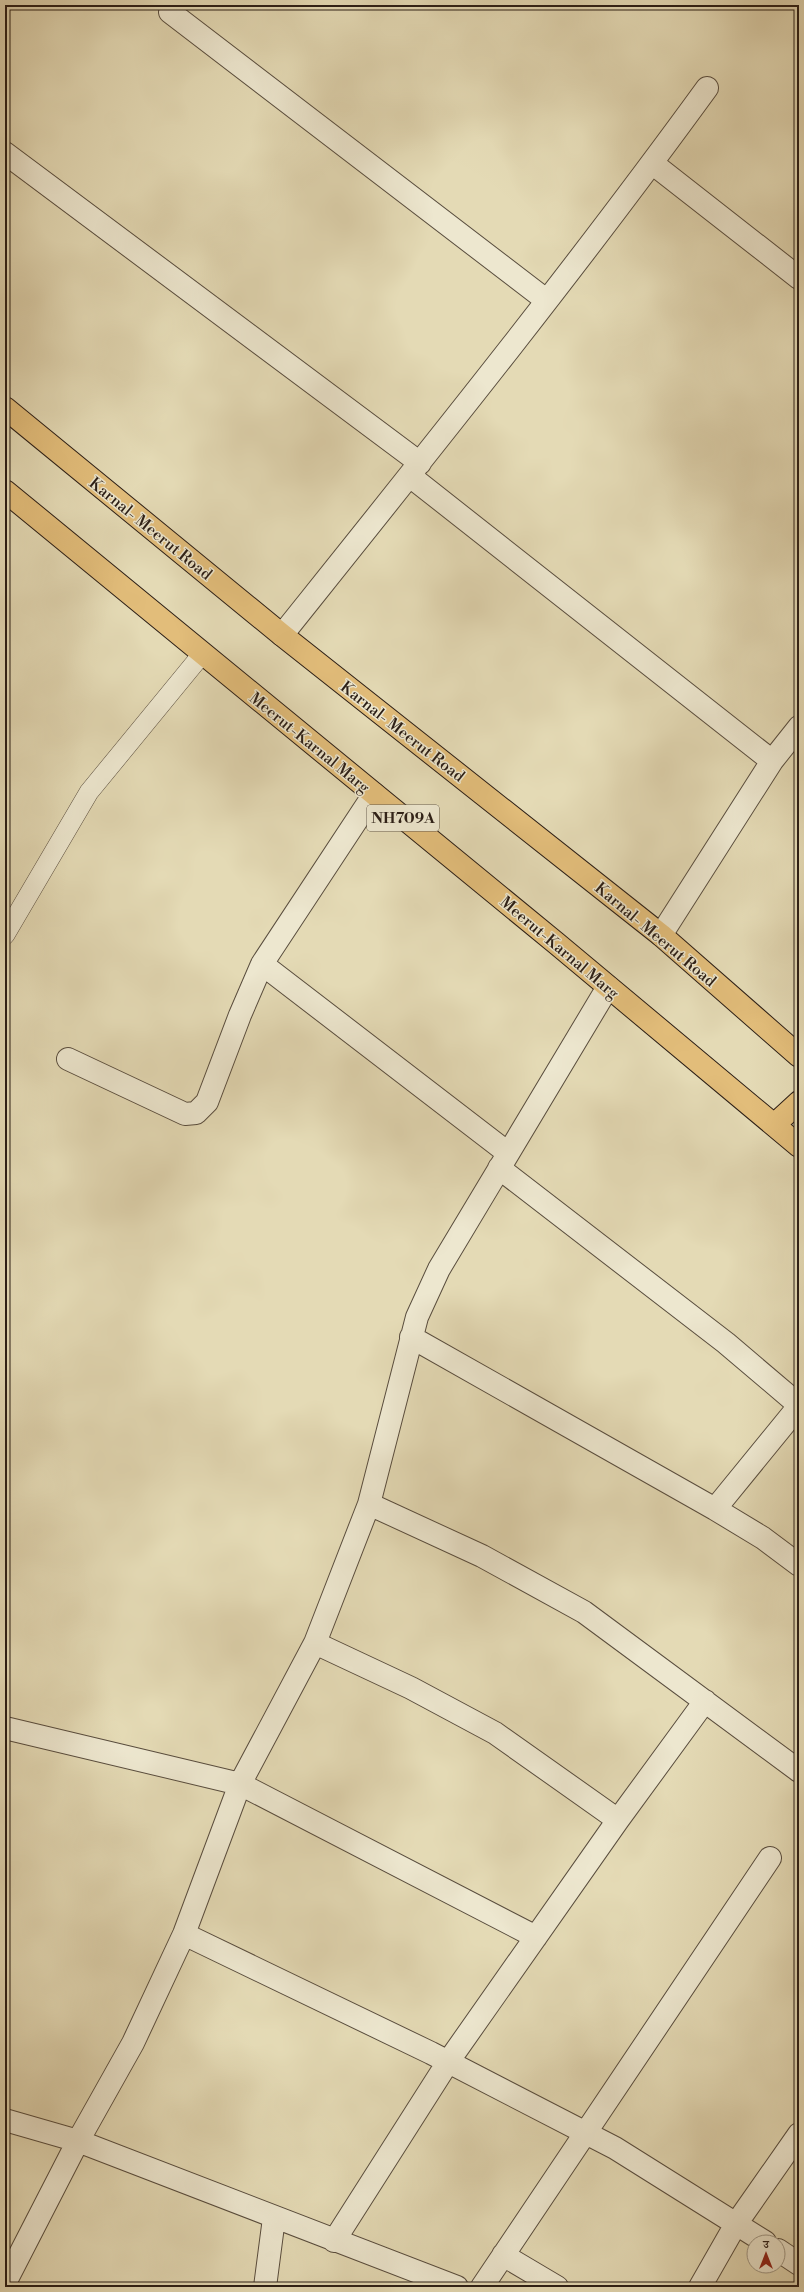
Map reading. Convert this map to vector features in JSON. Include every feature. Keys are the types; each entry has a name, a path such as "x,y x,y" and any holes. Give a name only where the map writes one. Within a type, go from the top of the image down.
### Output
{"highway":[{"name":"Karnal- Meerut Road","path":"5,408 282,635 661,935 799,1056"},
{"name":"Meerut-Karnal Marg","path":"5,491 799,1146"},
{"path":"774,1125 799,1102"}],"street":[{"path":"170,12 546,300"},
{"path":"282,635 415,470 652,163 707,88"},
{"path":"5,153 415,470 772,761"},
{"path":"652,163 799,278"},
{"path":"661,935 772,761 799,727"},
{"path":"68,1059 185,1114 196,1113 207,1102 240,1015 262,964 374,794"},
{"path":"262,964 504,1160 726,1343 799,1406 715,1509"},
{"path":"5,2283 78,2141 133,2043 184,1934 240,1784 314,1643 369,1504 417,1317 439,1269 608,987"},
{"path":"412,1337 715,1509 763,1538 799,1565"},
{"path":"369,1504 482,1556 584,1612 799,1771"},
{"path":"314,1643 411,1688 495,1733 618,1820"},
{"path":"334,2241 448,2062 618,1820 705,1700"},
{"path":"5,1728 240,1784 536,1937"},
{"path":"482,2287 770,1858"},
{"path":"184,1934 448,2062 585,2132 615,2148 752,2234"},
{"path":"5,2120 78,2141 274,2218 457,2287"},
{"path":"700,2287 736,2224 799,2134"},
{"path":"265,2287 274,2218"},
{"path":"786,2255 799,2264"},
{"path":"503,2256 557,2287"}],"lane":[{"path":"5,935 90,792 203,653"}]}
